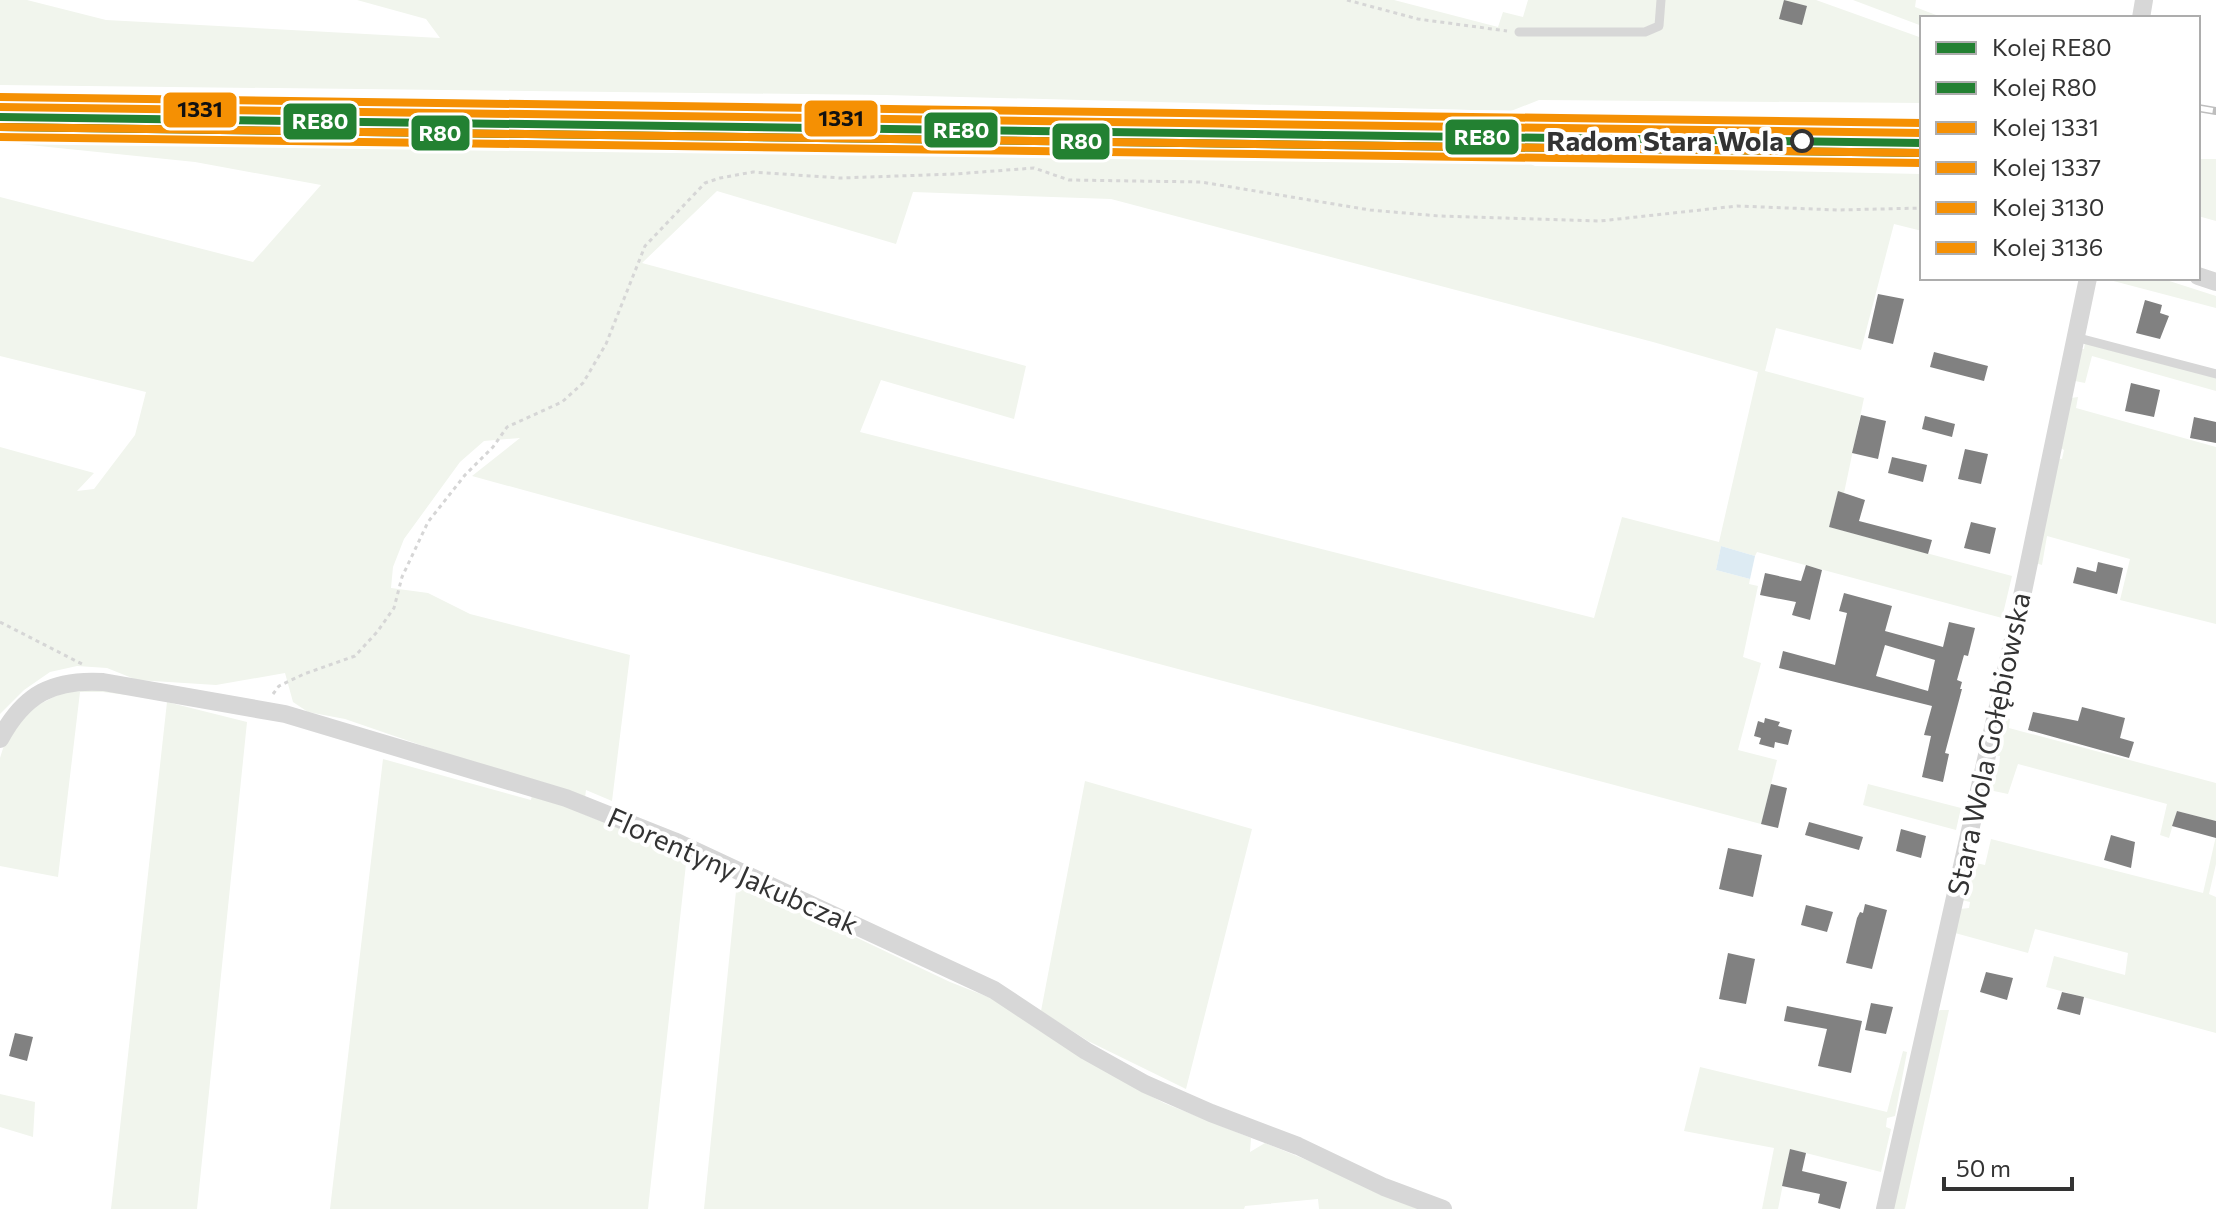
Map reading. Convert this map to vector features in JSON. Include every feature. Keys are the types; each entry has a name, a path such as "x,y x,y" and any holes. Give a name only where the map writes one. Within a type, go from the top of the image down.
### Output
{"street":[{"name":"Stara Wola Gołębiowska","path":"1885,1209 2014,635 2088,280"},
{"name":"Florentyny Jakubczak","path":"0,739 13,715 36,694 76,681 103,682 285,714 566,798 674,841 994,990 1086,1051 1145,1084 1298,1146 1384,1187 1443,1209"}],"lane":[{"path":"1519,32 1645,32 1659,26 1661,0"},
{"path":"2075,337 2216,374"}],"path":[{"path":"1347,0 1418,19 1519,32"},
{"path":"260,710 279,686 355,656 377,632 394,608 407,565 428,522 507,427 562,402 583,383 606,344 645,246 705,183 720,178 753,172 840,178 1034,168 1069,180 1201,182 1370,210 1439,216 1600,221 1737,206 1838,210 1920,208"},
{"path":"0,622 93,669"}],"shaded area":[{"path":"0,0 27,0 106,20 440,38 426,19 357,0 1394,0 1498,27 1503,12 1523,17 1528,0 1816,0 1920,37 1920,103 1539,100 1511,111 885,95 0,85"},
{"path":"1853,0 1916,0 1915,7 1939,16 1920,16 1920,25"},
{"path":"0,125 911,139 1304,153 1510,154 1535,166 1920,174 1920,230 1894,224 1861,350 1776,328 1765,371 1864,398 1844,493 1838,492 1829,527 2012,576 2002,618 1757,552 1755,556 1721,546 1716,570 1750,579 1749,584 1758,586 1743,657 1761,663 1738,750 1777,760 1761,824 1148,661 472,476 520,438 484,441 460,462 404,539 393,567 391,588 428,593 470,614 630,655 612,801 586,790 583,814 687,855 648,1209 330,1209 383,759 531,800 534,784 345,719 308,712 293,702 285,673 216,685 137,680 107,668 77,666 50,672 24,690 0,714 0,447 94,473 77,491 94,489 135,435 146,392 0,356 0,197 253,262 321,185 195,162 0,142","holes":["717,191 896,244 913,192 1111,199 1758,372 1719,542 1622,517 1594,618 860,432 881,380 1014,419 1026,366 642,263"]},
{"path":"2200,159 2216,159 2216,221 2200,217"},
{"path":"2110,280 2166,280 2216,296 2216,308"},
{"path":"2085,342 2216,377 2216,391 2092,356 2085,383 2075,381 2078,349 2084,349"},
{"path":"2078,397 2076,408 2216,447 2216,624 2120,600 2130,559 2047,536 2042,565 2035,563 2055,458 2062,459 2064,450 2061,448 2071,398"},
{"path":"1721,546 1755,556 1750,579 1716,570"},
{"path":"119,689 127,695 80,692 58,877 0,866 0,758 9,729 26,711 68,690"},
{"path":"167,702 247,722 197,1209 111,1209"},
{"path":"2003,717 2010,719 2009,728 2216,783 2216,821 2177,811 2169,838 2160,835 2167,804 2018,764 2008,794 1989,790 1992,765 1999,766 2000,756 1994,755"},
{"path":"1085,781 1252,829 1186,1089 1088,1041 1041,1011"},
{"path":"1868,784 1961,808 1956,830 1863,805"},
{"path":"2216,836 2216,864 2209,894 2216,897 2216,1033 2046,987 2054,956 2125,975 2128,953 2035,929 2028,953 1955,933 1960,909 1969,908 1970,902 1962,900 1971,862 1985,865 1991,839 2203,893"},
{"path":"737,881 950,982 1001,1002 1099,1068 1164,1103 1251,1138 1250,1152 1265,1143 1426,1209 1319,1209 1318,1199 1245,1206 1244,1209 704,1209"},
{"path":"1949,1010 1905,1209 1893,1209 1937,1013"},
{"path":"1903,1051 1907,1052 1895,1116 1887,1118 1886,1127 1891,1129 1881,1172 1790,1149 1778,1209 1762,1209 1774,1148 1684,1131 1700,1067 1887,1112"},
{"path":"0,1094 35,1102 33,1137 0,1127"}],"building":[{"path":"1784,0 1807,6 1802,25 1779,19"},
{"path":"1878,294 1904,299 1893,344 1868,338"},
{"path":"2145,300 2162,305 2160,313 2169,316 2160,339 2136,333"},
{"path":"1934,352 1988,366 1984,381 1930,367"},
{"path":"2131,383 2160,390 2154,417 2125,411"},
{"path":"1861,415 1886,421 1878,459 1852,453"},
{"path":"1925,416 1955,424 1952,437 1922,429"},
{"path":"2194,417 2216,422 2216,443 2190,438"},
{"path":"1965,449 1988,454 1981,484 1958,479"},
{"path":"1892,457 1927,465 1923,482 1888,473"},
{"path":"1838,491 1865,500 1859,521 1932,540 1928,554 1829,527"},
{"path":"1971,522 1996,528 1990,554 1964,548"},
{"path":"2098,562 2123,568 2117,594 2073,583 2077,567 2096,572"},
{"path":"1806,565 1822,570 1810,620 1792,615 1796,602 1760,595 1765,573 1801,581"},
{"path":"1844,593 1892,606 1885,631 1943,647 1949,622 1975,628 1968,656 1964,655 1957,680 1962,682 1962,689 1945,753 1949,754 1943,782 1922,777 1931,736 1924,735 1932,706 1779,668 1783,651 1835,665 1847,613 1839,611","holes":["1885,645 1935,660 1928,691 1876,676"]},
{"path":"2082,707 2125,718 2120,738 2134,742 2129,758 2028,730 2033,712 2078,721"},
{"path":"1765,718 1780,722 1778,726 1792,730 1788,745 1775,742 1774,748 1759,744 1761,738 1754,736 1758,721 1764,723"},
{"path":"1771,784 1787,788 1778,828 1761,824"},
{"path":"2177,811 2216,821 2216,838 2172,826"},
{"path":"1809,822 1863,837 1859,850 1805,835"},
{"path":"1901,829 1926,836 1921,858 1896,851"},
{"path":"2111,835 2135,842 2131,868 2104,860"},
{"path":"1728,848 1762,855 1753,897 1719,889"},
{"path":"1865,904 1887,910 1872,969 1846,963 1857,918 1860,912 1863,913"},
{"path":"1806,905 1833,912 1827,932 1801,925"},
{"path":"1728,953 1755,959 1746,1004 1719,999"},
{"path":"1986,972 2013,978 2007,1000 1980,992"},
{"path":"2062,992 2084,997 2080,1015 2057,1009"},
{"path":"1871,1003 1893,1007 1886,1034 1865,1030"},
{"path":"1787,1006 1862,1021 1851,1073 1818,1066 1827,1029 1784,1021"},
{"path":"15,1033 33,1037 27,1061 9,1056"},
{"path":"1790,1149 1806,1153 1802,1171 1847,1182 1840,1209 1818,1203 1820,1194 1782,1186"}],"railway":[{"path":"2200,108 2216,111"}],"rail line":[{"name":"3130","path":"0,97 1920,123"},
{"name":"1331","path":"0,107 1920,133"},
{"name":"RE80","path":"0,117 1920,143"},
{"name":"R80","path":"0,127 1920,153"},
{"name":"3136","path":"0,127 1920,153"},
{"name":"1337","path":"0,137 1920,163"}],"place":[{"name":"Radom Stara Wola","path":"1802,141"}]}
